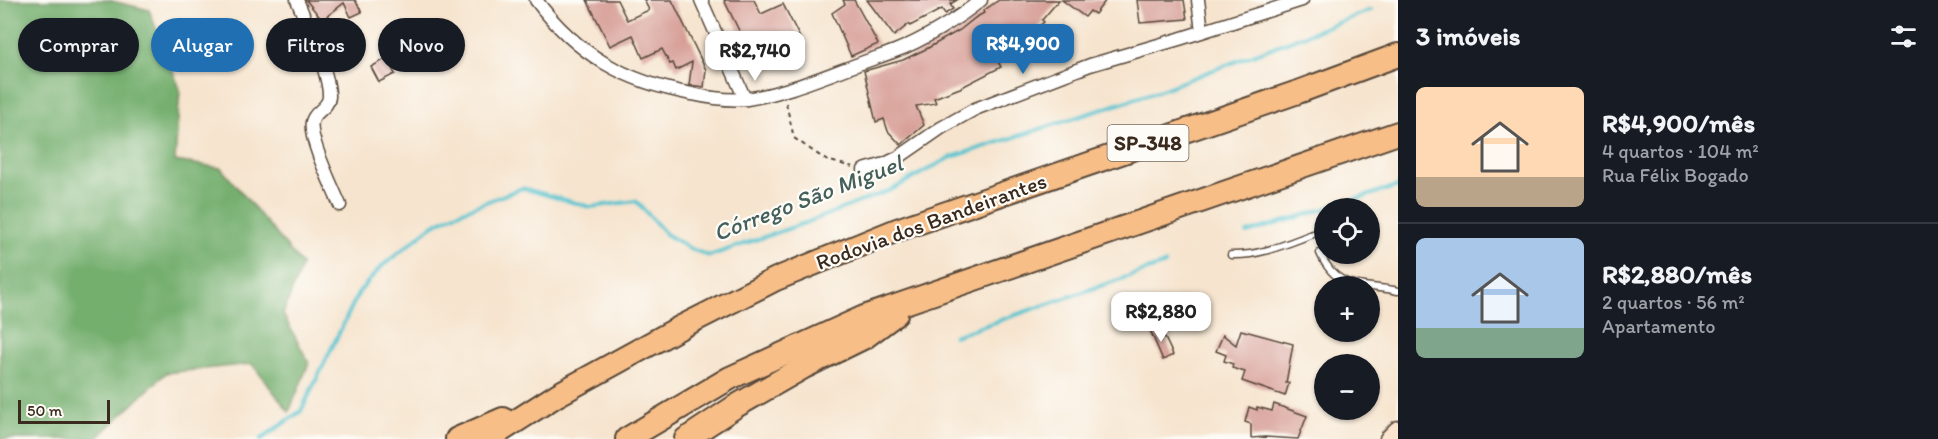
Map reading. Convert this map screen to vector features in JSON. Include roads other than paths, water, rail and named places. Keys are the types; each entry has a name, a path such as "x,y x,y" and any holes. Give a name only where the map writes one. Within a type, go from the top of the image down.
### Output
{"highway":[{"name":"Rodovia dos Bandeirantes","path":"488,439 557,395 683,326 787,275 908,226 1398,55"},
{"path":"627,439 730,378 864,317 1398,133"},
{"path":"686,439 736,406 804,367 865,337 918,298"},
{"path":"456,439 557,395"}],"street":[{"path":"297,0 319,55 328,86 329,98 325,107 316,114 311,123 313,136 340,205"},
{"path":"536,0 572,40 598,59 640,81 662,89 711,98 745,99 783,91 896,51 918,40 981,0"},
{"path":"701,0 745,99"},
{"path":"1198,0 1202,31"},
{"path":"864,170 899,157 941,128 975,109 1090,65 1302,0"}],"lane":[{"path":"1231,255 1245,256 1312,234"},
{"path":"1324,264 1338,279 1354,285 1398,291"}],"waterway":[{"name":"Córrego São Miguel","path":"261,439 301,411 359,292 381,267 432,226 455,214 522,188 590,207 636,201 666,234 689,248 709,256 891,190 949,158 1153,93 1371,10"},
{"path":"1247,233 1398,186"},
{"path":"954,336 1165,264"}]}
